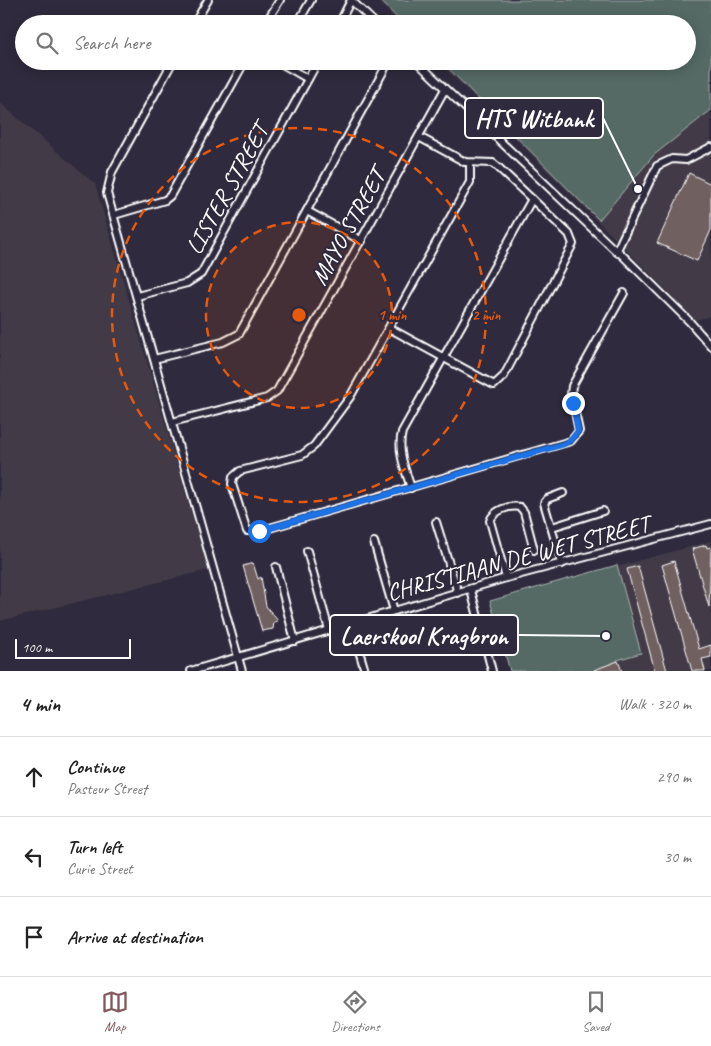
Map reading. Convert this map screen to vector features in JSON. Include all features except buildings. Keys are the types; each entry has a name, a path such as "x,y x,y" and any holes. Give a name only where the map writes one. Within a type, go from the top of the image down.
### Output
{"street":[{"path":"199,15 208,0"},
{"path":"271,15 280,0"},
{"path":"302,15 311,0"},
{"path":"344,15 351,0 367,15"},
{"path":"169,70 112,172 107,193 242,671"},
{"path":"114,215 165,200 170,196 240,70"},
{"path":"293,70 308,79"},
{"name":"LISTER STREET","path":"137,296 192,281 201,274 313,70"},
{"path":"154,358 223,342 239,334 384,70"},
{"path":"425,70 618,252 711,344"},
{"name":"MAYO STREET","path":"172,422 267,398 278,391 445,89"},
{"path":"388,328 494,385 504,376 574,244 569,234 493,164 470,164 419,137"},
{"path":"618,252 618,246 656,166 672,159 686,160 711,146"},
{"path":"470,164 472,174 470,182 350,397 310,450 302,455 240,471 233,477 232,484 247,531 259,531 564,444 576,436 578,425 571,394 572,386 624,293"},
{"path":"411,488 400,441 402,432 532,199"},
{"path":"307,212 362,240"},
{"path":"562,564 545,501 563,494"},
{"path":"506,578 490,521 496,511 512,506 520,507 524,512 534,550"},
{"path":"552,527 603,511"},
{"path":"436,522 458,593"},
{"name":"CHRISTIAAN DE WET STREET","path":"191,671 471,590 506,578 711,524"},
{"path":"374,542 394,611"},
{"path":"307,552 330,630"},
{"path":"276,567 295,641"},
{"path":"471,590 492,671"},
{"path":"351,624 365,671"}],"shaded area":[{"path":"377,0 711,0 711,316 696,320 447,70 696,70 696,15 391,15"},
{"path":"0,103 95,184 208,570 0,621"},
{"path":"711,541 711,671 510,671 491,601"}],"green space":[{"path":"380,0 711,0 711,110 654,155 599,220 450,70 696,70 696,15 394,15"},
{"path":"617,565 641,653 617,660 620,671 510,671 490,601"}],"place":[{"name":"HTS Witbank","path":"638,189"},
{"name":"Laerskool Kragbron","path":"606,636"}],"route":[{"path":"259,531 564,444 576,436 578,431 573,403"}]}
